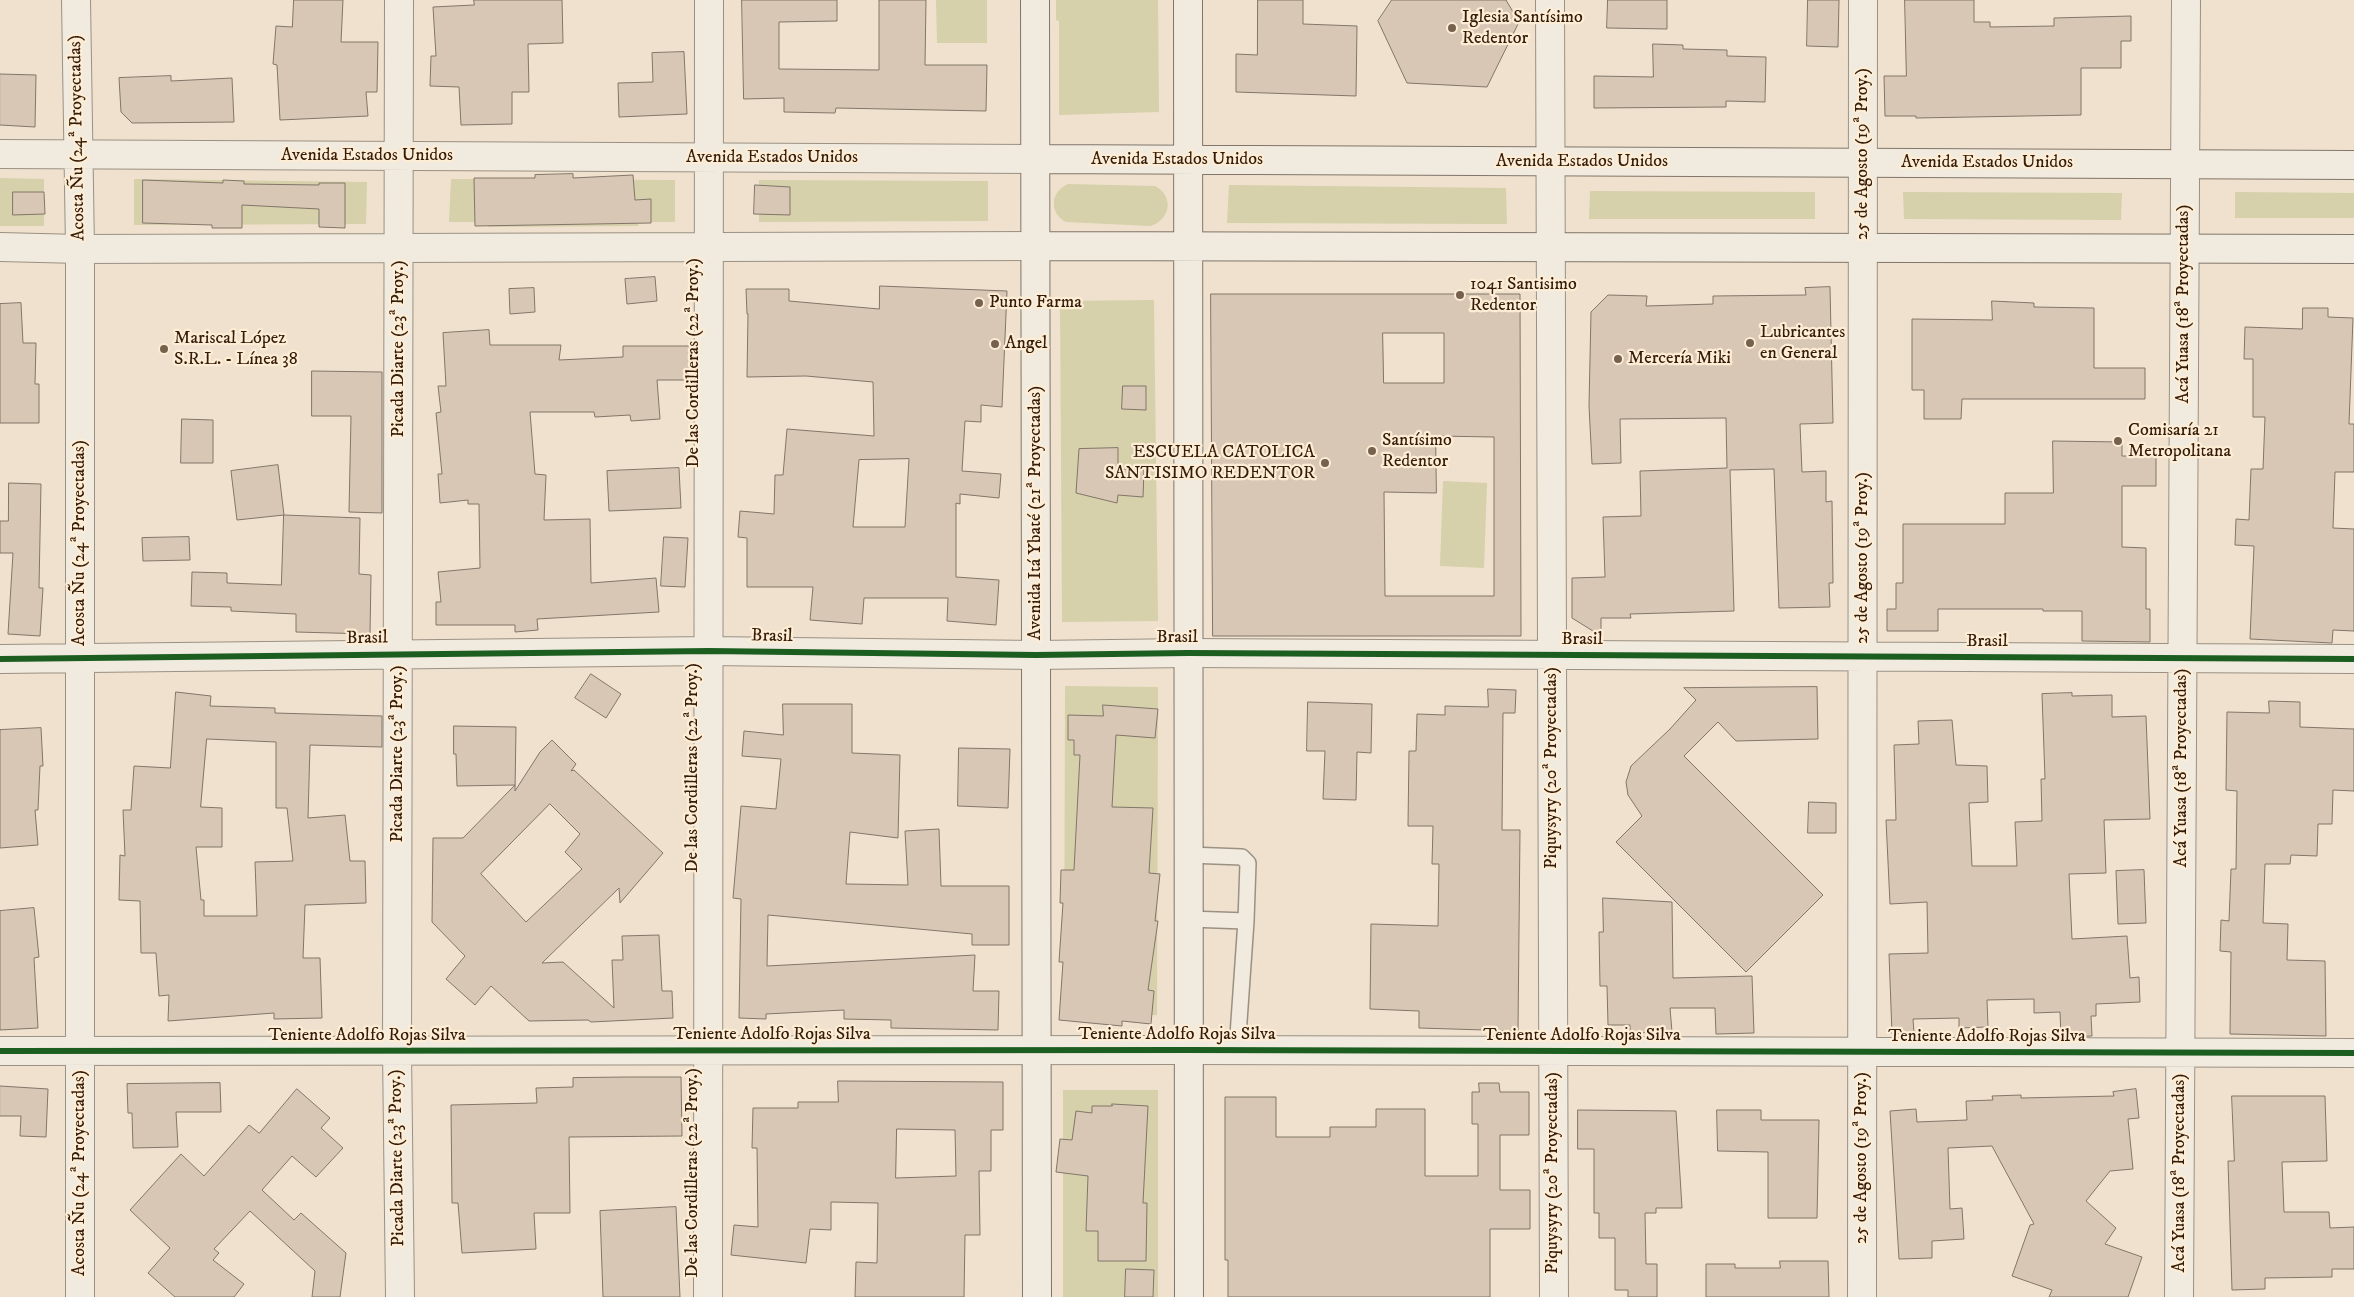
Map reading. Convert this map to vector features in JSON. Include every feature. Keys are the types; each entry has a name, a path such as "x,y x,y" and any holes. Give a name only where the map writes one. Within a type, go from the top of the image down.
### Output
{"street":[{"name":"Acosta Ñu (24ª Proyectadas)","path":"76,0 80,154 80,1297"},
{"name":"Picada Diarte (23ª Proy.)","path":"399,0 397,1051 400,1297"},
{"name":"De las Cordilleras (22ª Proy.)","path":"708,1297 709,0"},
{"name":"Avenida Itá Ybaté (21ª Proyectadas)","path":"1035,0 1037,1297"},
{"path":"1188,0 1189,1297"},
{"name":"Piquysyry (20ª Proyectadas)","path":"1550,0 1554,1297"},
{"name":"25 de Agosto (19ª Proy.)","path":"1862,1297 1863,0"},
{"name":"Acá Yuasa (18ª Proyectadas)","path":"2179,1297 2186,0"},
{"name":"Avenida Estados Unidos","path":"0,154 2354,165"},
{"path":"0,247 80,249 1188,246 2354,249"},
{"name":"Brasil","path":"0,660 709,651 1036,655 1188,653 2354,659"},
{"name":"Teniente Adolfo Rojas Silva","path":"0,1051 1237,1050 2354,1054"}],"lane":[{"path":"1189,855 1242,857 1248,863 1237,1050"},
{"path":"1189,919 1246,921"}],"shaded area":[{"path":"936,0 987,0 987,43 937,43"},
{"path":"1056,0 1158,0 1159,112 1059,115 1059,21 1056,20"},
{"path":"0,178 44,179 44,226 0,226"},
{"path":"134,179 367,182 366,224 134,225"},
{"path":"451,179 675,180 675,222 638,222 638,226 488,227 488,222 449,222"},
{"path":"759,180 988,181 988,221 759,222"},
{"path":"1068,184 1155,186 1165,195 1168,207 1163,218 1151,226 1066,222 1060,218 1054,208 1054,203 1058,192"},
{"path":"1229,185 1506,188 1507,224 1227,223"},
{"path":"1590,191 1815,192 1815,219 1589,219"},
{"path":"1903,192 2122,193 2121,220 1904,219"},
{"path":"2235,192 2354,193 2354,218 2235,218"},
{"path":"1154,300 1158,621 1062,622 1060,301"},
{"path":"1443,481 1487,483 1484,568 1440,566"},
{"path":"1065,686 1158,687 1157,1015 1064,1014"},
{"path":"1063,1090 1158,1090 1158,1297 1063,1297"}],"building":[{"path":"294,0 343,0 341,42 378,42 377,92 366,92 368,116 280,120 277,65 273,64 276,26 292,27"},
{"path":"474,0 562,0 563,43 528,44 529,92 512,92 512,124 461,125 459,87 430,86 431,56 436,56 433,7 474,5"},
{"path":"742,0 837,0 837,21 779,22 779,69 879,70 879,0 926,0 925,65 987,65 986,111 836,108 835,113 784,112 784,98 744,99"},
{"path":"1258,0 1303,0 1303,24 1357,26 1356,96 1236,92 1236,54 1257,55"},
{"path":"1392,0 1506,0 1519,22 1487,87 1407,83 1378,21"},
{"path":"1608,0 1667,0 1667,29 1607,28"},
{"path":"1808,0 1839,0 1838,47 1807,46"},
{"path":"1905,0 1974,0 1974,22 1990,22 1990,27 2054,26 2054,18 2131,16 2131,41 2121,41 2121,68 2081,68 2081,115 1916,118 1916,116 1885,116 1884,76 1906,76"},
{"path":"1653,44 1683,45 1683,49 1727,50 1727,56 1766,57 1765,102 1726,101 1726,107 1594,108 1594,76 1653,77"},
{"path":"684,52 687,114 619,117 618,83 653,82 652,53"},
{"path":"0,74 36,75 35,127 0,125"},
{"path":"171,76 171,81 232,78 234,122 132,123 121,112 119,78"},
{"path":"573,174 573,178 633,175 635,200 651,199 651,223 475,226 474,178 535,178 535,175"},
{"path":"143,180 223,183 223,180 244,181 244,184 319,185 319,183 345,183 345,228 319,227 319,209 242,205 242,228 212,228 212,225 143,223"},
{"path":"755,185 790,187 790,215 754,214"},
{"path":"13,192 44,192 45,214 13,215"},
{"path":"655,277 657,301 627,304 625,279"},
{"path":"880,286 1007,291 1002,407 981,405 981,422 965,421 962,471 1001,474 999,498 960,494 960,504 956,503 956,577 999,580 996,625 947,621 948,598 864,598 862,624 810,620 813,587 747,587 747,538 738,537 740,511 774,514 775,475 783,475 787,429 874,436 873,382 806,376 747,377 748,314 746,289 789,289 789,301 879,309","holes":["909,459 905,527 853,527 859,460"]},
{"path":"1830,287 1833,423 1800,424 1802,472 1826,471 1826,502 1832,501 1833,583 1829,583 1830,607 1779,608 1774,469 1730,470 1734,611 1630,614 1631,618 1601,618 1601,636 1572,618 1572,578 1605,577 1603,517 1641,516 1640,471 1727,468 1726,418 1620,419 1621,463 1592,464 1589,406 1591,312 1608,295 1647,296 1646,306 1713,304 1713,296 1806,295 1805,288"},
{"path":"534,288 535,312 510,314 509,289"},
{"name":"Santísimo Redentor","path":"1211,294 1520,294 1521,636 1213,636","holes":["1383,333 1444,333 1444,383 1384,383","1436,436 1494,437 1494,596 1385,596 1384,492 1436,493"]},
{"path":"1992,301 2034,303 2034,307 2094,308 2094,368 2145,368 2145,399 1962,399 1961,419 1924,419 1924,390 1912,390 1912,319 1992,320"},
{"path":"21,303 23,343 36,343 35,384 39,384 39,423 0,423 0,304"},
{"path":"2303,308 2328,308 2328,317 2353,318 2349,424 2354,424 2354,472 2335,472 2333,528 2354,529 2354,631 2333,630 2332,643 2250,639 2254,546 2235,545 2236,519 2249,520 2251,469 2263,469 2265,417 2253,417 2253,359 2244,359 2245,327 2302,329"},
{"path":"489,330 490,345 561,345 559,360 623,357 623,346 693,346 693,380 657,380 660,419 631,421 630,415 595,417 594,412 530,412 535,474 546,475 544,520 590,519 591,583 656,578 659,612 537,619 538,630 515,632 515,625 436,625 436,602 441,602 438,572 480,568 479,504 468,504 468,500 440,503 438,474 442,474 436,413 441,412 438,386 446,386 443,333"},
{"path":"312,371 382,372 382,513 349,512 351,416 312,416"},
{"path":"1123,386 1146,386 1146,410 1122,409"},
{"path":"182,419 213,420 213,463 181,463"},
{"path":"2053,441 2122,442 2122,456 2156,456 2156,486 2122,486 2122,547 2146,548 2146,609 2150,609 2150,642 2082,641 2082,611 2043,611 2043,609 1938,609 1938,631 1887,631 1887,609 1896,609 1896,583 1903,583 1903,524 2005,524 2005,493 2053,493"},
{"path":"1118,448 1118,469 1144,470 1143,497 1118,495 1117,503 1076,493 1079,449"},
{"path":"278,465 284,515 237,520 231,471"},
{"path":"679,468 681,508 609,511 607,471"},
{"path":"9,483 41,484 39,588 43,588 40,636 8,634 13,553 0,553 0,521 8,521"},
{"path":"284,515 360,518 359,574 371,575 370,634 296,632 296,614 231,611 231,607 191,606 192,572 227,573 227,583 281,585"},
{"path":"189,537 190,560 143,561 142,538"},
{"path":"664,537 688,538 685,587 661,586"},
{"path":"591,674 621,694 606,718 575,698"},
{"path":"1817,687 1818,739 1736,741 1718,722 1684,756 1823,895 1746,972 1616,842 1642,816 1628,795 1626,782 1631,766 1670,729 1696,700 1684,688"},
{"path":"1488,689 1516,690 1515,713 1503,713 1502,830 1520,830 1518,1031 1419,1028 1419,1011 1370,1009 1371,924 1438,926 1439,864 1432,864 1433,826 1408,826 1409,751 1416,751 1417,714 1445,715 1445,706 1488,707"},
{"path":"176,692 211,696 210,706 275,708 275,713 382,716 382,747 310,745 308,818 345,815 350,861 365,861 366,903 305,905 303,958 320,958 322,1018 274,1019 274,1013 168,1021 169,995 159,996 156,953 141,953 140,901 119,900 120,855 125,856 123,810 131,810 134,766 170,768","holes":["207,739 276,742 276,808 287,808 293,861 255,862 257,916 204,916 204,900 201,900 196,847 222,847 222,808 201,807"]},
{"path":"2072,693 2072,696 2112,695 2112,717 2146,716 2150,819 2104,820 2106,873 2069,874 2072,939 2127,936 2130,978 2139,977 2140,1002 2096,1004 2096,1016 2091,1016 2092,1036 2061,1037 2060,1012 2034,1013 2034,999 1987,1000 1988,1027 1959,1028 1959,1018 1913,1019 1914,1033 1892,1034 1889,954 1928,953 1927,902 1890,904 1886,820 1896,820 1894,745 1919,744 1918,721 1952,720 1956,765 1987,766 1988,802 1969,803 1972,866 2017,866 2015,822 2042,821 2041,779 2045,779 2042,694"},
{"path":"2269,701 2300,702 2300,727 2354,729 2354,791 2333,790 2332,824 2318,824 2317,856 2291,855 2290,864 2265,864 2263,923 2288,924 2287,960 2325,961 2326,1036 2230,1034 2231,952 2220,951 2221,920 2229,921 2231,869 2236,869 2237,791 2226,790 2227,712 2269,713"},
{"path":"1308,702 1372,704 1371,753 1357,752 1356,800 1323,799 1325,751 1307,751"},
{"path":"783,704 852,704 852,753 900,755 898,838 850,832 846,884 908,885 905,831 939,829 941,886 1009,886 1009,945 972,945 972,934 768,915 767,966 975,955 973,991 999,991 998,1030 891,1028 891,1020 844,1019 844,1010 766,1014 766,1019 739,1018 741,899 733,898 741,806 776,809 781,759 742,756 744,731 783,735"},
{"path":"1103,705 1158,709 1155,738 1116,735 1112,807 1153,808 1149,873 1160,874 1155,921 1158,921 1148,990 1154,991 1151,1024 1122,1021 1122,1026 1059,1020 1063,962 1059,962 1063,903 1060,903 1061,870 1074,870 1080,755 1074,755 1074,740 1068,740 1068,715 1103,716"},
{"path":"454,726 516,727 515,791 540,752 552,740 576,764 571,771 574,770 663,853 620,903 619,888 542,963 563,962 614,1008 612,960 623,960 622,936 659,935 662,991 672,991 673,1018 591,1022 588,1020 529,1021 491,986 475,1005 446,979 465,956 432,922 433,838 463,838 515,785 457,786 456,754 454,754","holes":["550,804 580,834 565,852 582,869 526,922 481,874"]},
{"path":"41,728 43,766 40,766 38,810 35,810 38,845 0,848 0,730"},
{"path":"959,748 1010,749 1008,808 958,806"},
{"path":"1809,802 1836,803 1836,833 1808,833"},
{"path":"2144,870 2146,923 2118,924 2116,871"},
{"path":"1603,898 1672,902 1673,978 1752,976 1754,1033 1716,1034 1715,1008 1670,1008 1672,1032 1630,1033 1630,1025 1608,1025 1607,986 1600,986 1599,932 1603,932"},
{"path":"34,908 39,957 34,958 38,1028 0,1030 0,911"},
{"path":"681,1077 682,1136 569,1137 570,1213 534,1213 536,1249 462,1253 458,1203 452,1203 451,1105 537,1103 536,1088 573,1087 573,1078"},
{"path":"838,1081 1003,1082 1003,1130 991,1130 991,1171 979,1171 980,1235 965,1235 964,1297 855,1297 856,1262 877,1263 878,1203 831,1202 831,1230 810,1229 806,1263 731,1255 734,1225 758,1227 757,1148 752,1148 753,1108 798,1108 798,1102 838,1102","holes":["897,1129 955,1130 956,1176 896,1178"]},
{"path":"220,1083 221,1112 176,1112 178,1147 133,1148 132,1113 128,1113 127,1084"},
{"path":"1479,1083 1499,1083 1500,1092 1529,1092 1529,1135 1500,1135 1500,1190 1530,1190 1530,1229 1490,1229 1490,1297 1228,1297 1228,1260 1225,1260 1225,1097 1276,1097 1276,1137 1330,1137 1330,1127 1376,1127 1376,1109 1425,1109 1425,1176 1478,1176 1478,1124 1472,1124 1472,1092 1479,1092"},
{"path":"0,1086 48,1089 46,1137 20,1136 21,1116 0,1116"},
{"path":"297,1089 330,1118 321,1128 343,1148 316,1177 292,1156 262,1190 294,1220 301,1213 346,1253 340,1297 312,1297 315,1271 250,1211 214,1249 219,1253 213,1260 244,1284 234,1297 175,1297 148,1273 170,1248 130,1210 181,1154 204,1176 249,1125 259,1133"},
{"path":"2136,1089 2139,1118 2128,1119 2133,1169 2110,1171 2086,1201 2116,1228 2105,1244 2142,1257 2128,1297 2049,1297 2052,1290 2012,1276 2030,1225 2034,1224 1992,1146 1948,1148 1950,1209 1962,1208 1964,1239 1932,1241 1932,1258 1899,1259 1890,1111 1916,1109 1917,1122 1967,1120 1966,1101 1993,1100 1992,1096 2021,1095 2021,1098 2114,1096 2113,1092"},
{"path":"2232,1096 2325,1096 2327,1161 2282,1162 2284,1212 2329,1212 2330,1228 2354,1227 2354,1269 2332,1269 2332,1277 2265,1278 2265,1289 2232,1290 2228,1161 2234,1161"},
{"path":"1112,1104 1148,1106 1143,1203 1147,1203 1146,1261 1098,1261 1098,1231 1086,1231 1088,1176 1056,1172 1060,1139 1072,1140 1076,1111 1092,1113 1092,1106 1112,1106"},
{"path":"1578,1110 1676,1111 1682,1208 1656,1208 1656,1213 1645,1213 1646,1264 1657,1264 1657,1297 1628,1297 1628,1290 1615,1290 1615,1238 1599,1238 1599,1213 1594,1213 1594,1149 1578,1149"},
{"path":"1717,1110 1761,1110 1761,1120 1819,1120 1817,1218 1768,1218 1768,1152 1718,1151"},
{"path":"676,1207 680,1297 603,1297 600,1211"},
{"path":"1780,1261 1828,1261 1829,1297 1706,1297 1706,1264 1735,1264 1735,1268 1780,1268"},
{"path":"1126,1269 1154,1270 1153,1297 1125,1297"}],"cycle path":[{"path":"0,659 709,651 1036,655 1188,653 2354,659"},
{"path":"0,1051 1189,1050 2354,1053"}],"place":[{"name":"Iglesia Santísimo Redentor","path":"1452,28"},
{"name":"1041 Santisimo Redentor","path":"1460,295"},
{"name":"Punto Farma","path":"979,303"},
{"name":"Lubricantes en General","path":"1750,343"},
{"name":"Angel","path":"995,344"},
{"name":"Mariscal López S.R.L. - Línea 38","path":"164,349"},
{"name":"Mercería Miki","path":"1618,359"},
{"name":"Comisaría 21 Metropolitana","path":"2118,441"},
{"name":"Santísimo Redentor","path":"1372,451"},
{"name":"ESCUELA CATOLICA SANTISIMO REDENTOR","path":"1325,463"}]}
